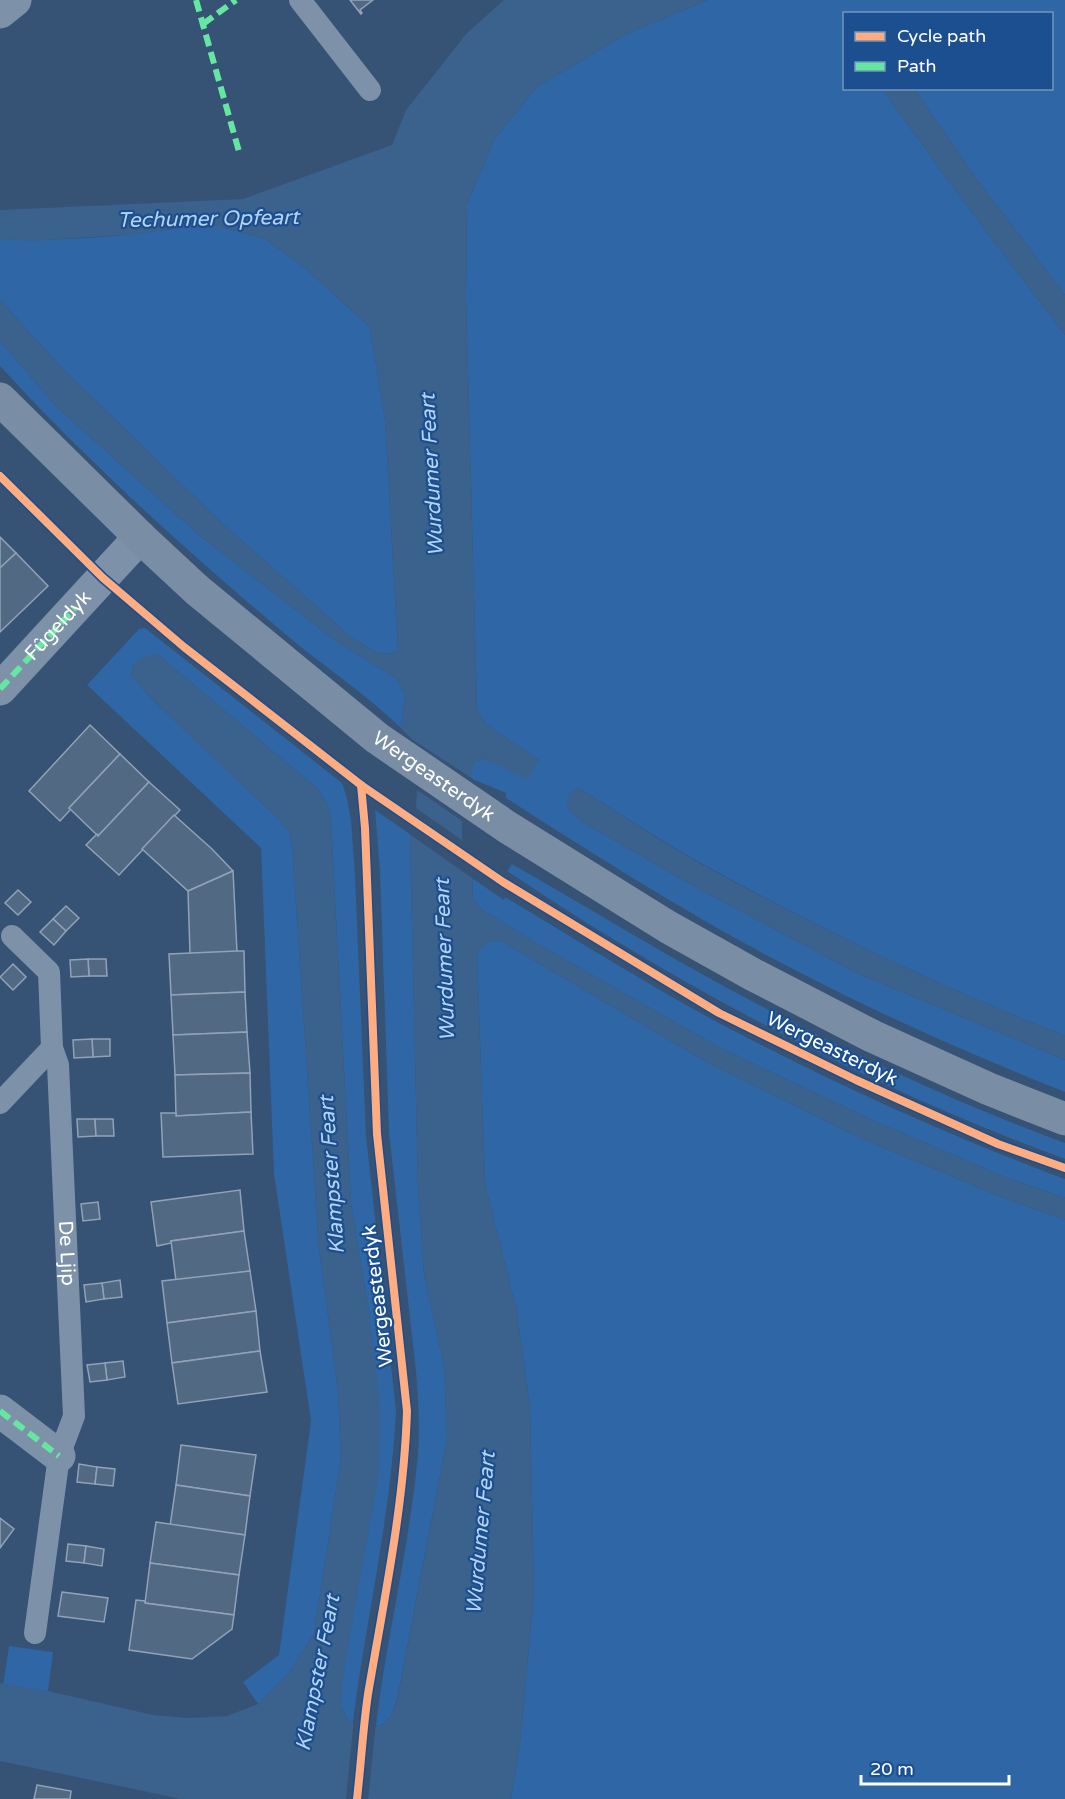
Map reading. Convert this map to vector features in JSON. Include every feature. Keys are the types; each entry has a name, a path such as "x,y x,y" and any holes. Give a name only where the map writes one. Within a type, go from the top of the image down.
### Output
{"street":[{"path":"0,12 15,0"},
{"name":"Wergeasterdyk","path":"0,399 196,590 377,738 507,827 668,927 752,974 872,1036 989,1089 1065,1119"},
{"name":"Fûgeldyk","path":"0,689 140,537"},
{"path":"0,1411 59,1456"}],"lane":[{"path":"300,0 370,90"},
{"name":"De Ljip","path":"12,936 49,972 52,1048 58,1065 74,1416 59,1456 35,1633"},
{"path":"0,1103 52,1048"}],"shaded area":[{"path":"708,0 1065,0 1065,295 978,181 915,90 1053,90 1053,12 843,12 843,90 883,90 1065,335 1065,1036 928,978 794,913 690,857 577,787 579,820 701,890 857,973 1065,1060 1065,1092 916,1029 770,957 611,865 506,798 506,793 470,778 474,762 484,759 497,763 539,760 486,724 477,709 466,299 467,204 495,138 537,87 626,34"},
{"path":"186,227 223,227 265,239 305,268 370,327 385,420 398,649 393,653 374,651 351,637 223,524 63,369 0,300 0,239 93,238"},
{"path":"0,341 56,406 199,535 336,641 396,678 405,695 401,728 293,641 170,534 100,469 0,366"},
{"path":"145,628 342,783 347,798 355,876 366,1135 396,1411 384,1528 353,1722 349,1722 340,1705 370,1319 351,1203 331,822 328,806 317,788 157,654 133,665 131,676 156,703 284,824 292,844 319,1248 338,1390 341,1458 314,1634 289,1673 258,1704 243,1682 279,1655 311,1421 274,1174 261,848 87,685 139,629"},
{"path":"375,810 410,834 418,1186 424,1274 444,1367 447,1439 397,1700 391,1716 381,1726 376,1725 410,1522 419,1422 416,1371 389,1133 380,872"},
{"path":"512,864 705,976 814,1033 938,1092 1065,1143 1065,1159 893,1088 726,1004 604,934 507,871"},
{"path":"472,878 504,900 505,897 663,992 759,1044 932,1126 1065,1179 1065,1198 1007,1178 872,1120 717,1046 481,909 473,899"},
{"path":"490,941 503,942 710,1064 863,1139 999,1196 1065,1220 1065,1799 511,1799 520,1742 534,1593 530,1408 516,1308 485,1184 477,954 483,944"},
{"path":"9,1646 53,1652 48,1691 3,1685"}],"water":[{"path":"504,0 708,0 626,34 537,87 495,138 467,204 466,299 477,709 486,724 539,760 528,779 484,759 474,762 462,821 462,840 472,878 473,899 481,909 531,940 717,1046 872,1120 1007,1178 1065,1198 1065,1220 999,1196 863,1139 710,1064 503,942 487,943 477,954 485,1184 516,1308 530,1408 534,1593 520,1742 511,1799 181,1799 0,1761 0,1683 48,1691 153,1715 188,1718 227,1716 258,1704 289,1673 314,1634 341,1458 338,1390 319,1248 292,844 289,832 284,824 187,733 131,676 134,665 139,659 157,654 317,788 328,806 331,822 351,1203 370,1319 380,1404 379,1473 345,1663 340,1705 349,1722 381,1726 391,1716 397,1701 447,1439 444,1367 424,1274 418,1186 410,835 416,808 417,789 401,728 405,695 396,678 336,641 199,535 56,406 0,341 0,300 63,369 223,524 351,637 374,651 387,654 398,649 385,420 370,327 305,268 265,239 223,227 186,227 136,234 33,241 0,239 0,210 243,199 392,145 406,110 467,33"},
{"path":"883,90 915,90 978,181 1065,295 1065,335"},
{"path":"577,787 689,857 793,913 928,978 1065,1036 1065,1060 857,973 701,890 579,820 567,807 569,794"}],"pier":[{"path":"398,726 413,740 473,779 465,823 413,787"},
{"path":"413,806 466,843 475,880 408,833"},
{"path":"354,1719 376,1722 368,1799 346,1799"}],"building":[{"path":"350,0 373,0 360,10 361,14"},
{"path":"0,537 16,553 0,568"},
{"path":"16,553 48,586 0,632 0,568"},
{"path":"90,725 120,754 69,808 71,809 60,821 29,791"},
{"path":"120,754 149,782 98,836 69,808"},
{"path":"149,782 180,810 119,875 86,845 97,834 98,836"},
{"path":"174,815 233,871 188,891 142,849"},
{"path":"233,871 237,952 190,954 188,891"},
{"path":"18,890 31,902 18,915 5,903"},
{"path":"66,906 79,918 66,931 53,919"},
{"path":"53,919 66,931 54,945 40,932"},
{"path":"244,951 245,992 171,995 169,954"},
{"path":"88,959 106,959 107,976 89,976"},
{"path":"88,959 89,976 71,977 70,960"},
{"path":"13,964 26,977 13,990 0,977"},
{"path":"245,992 247,1032 173,1035 171,995"},
{"path":"247,1032 250,1073 175,1075 173,1035"},
{"path":"92,1039 110,1039 110,1056 93,1057"},
{"path":"92,1039 93,1057 74,1058 73,1040"},
{"path":"250,1073 251,1112 176,1116 175,1075"},
{"path":"251,1112 253,1154 163,1157 161,1113 176,1113 176,1116"},
{"path":"77,1119 95,1119 96,1136 78,1137"},
{"path":"95,1119 113,1119 114,1136 96,1136"},
{"path":"240,1190 244,1231 171,1241 171,1243 157,1246 151,1202"},
{"path":"98,1202 100,1219 83,1221 81,1204"},
{"path":"244,1231 250,1271 176,1281 171,1241"},
{"path":"250,1271 256,1311 167,1323 162,1281"},
{"path":"120,1280 122,1297 104,1299 102,1283"},
{"path":"102,1283 104,1299 86,1302 84,1285"},
{"path":"256,1311 260,1351 172,1363 167,1323"},
{"path":"260,1351 267,1392 178,1404 172,1363"},
{"path":"123,1361 125,1377 107,1380 105,1363"},
{"path":"105,1363 107,1380 90,1382 87,1365"},
{"path":"181,1445 256,1455 250,1496 176,1485"},
{"path":"79,1464 97,1467 95,1484 77,1482"},
{"path":"97,1467 115,1469 113,1486 95,1484"},
{"path":"176,1485 250,1496 245,1535 170,1526"},
{"path":"0,1518 14,1529 0,1548"},
{"path":"156,1522 245,1535 239,1575 150,1563"},
{"path":"68,1544 86,1546 84,1563 66,1561"},
{"path":"86,1546 104,1549 102,1566 84,1563"},
{"path":"150,1563 239,1575 234,1615 145,1603"},
{"path":"62,1592 108,1598 104,1622 58,1616"},
{"path":"136,1600 234,1615 232,1629 192,1659 129,1650"},
{"path":"37,1785 71,1791 70,1799 34,1799"}],"marked path":[{"path":"196,0 240,155"},
{"path":"203,24 236,0"},
{"path":"0,689 75,608"},
{"path":"0,1411 59,1456"}],"cycle path":[{"path":"0,476 103,578 184,647 361,785 503,882 719,1013 856,1080 998,1144 1065,1168"},
{"path":"357,1799 368,1694 398,1518 407,1411 377,1134 365,828 361,785"}],"water label":[{"name":"Techumer Opfeart","path":"208,219"},
{"name":"Wurdumer Feart","path":"432,475"},
{"name":"Wurdumer Feart","path":"445,960"},
{"name":"Klampster Feart","path":"332,1175"},
{"name":"Wurdumer Feart","path":"481,1533"},
{"name":"Klampster Feart","path":"318,1673"}]}
